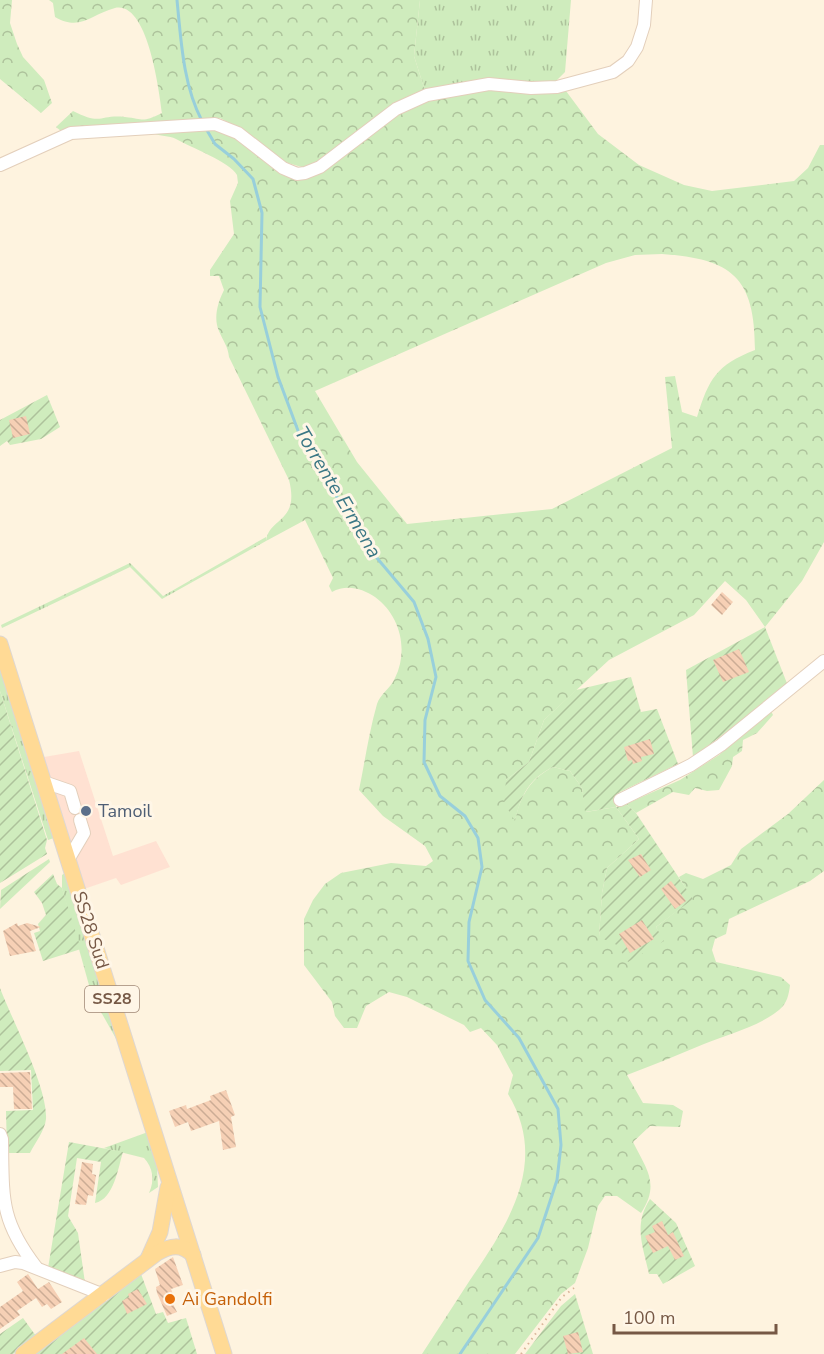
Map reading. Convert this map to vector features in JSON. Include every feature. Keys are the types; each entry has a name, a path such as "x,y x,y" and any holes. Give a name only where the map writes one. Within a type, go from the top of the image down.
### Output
{"main road":[{"name":"SS28 Sud","path":"0,644 224,1354"},
{"path":"148,1259 160,1232 168,1198 169,1177"},
{"path":"23,1354 104,1295 148,1259 180,1240 184,1228 169,1226 160,1232"},
{"path":"172,1246 188,1250 193,1255"}],"street":[{"path":"0,165 70,132 220,124 238,133 283,168 297,174 305,174 320,167 396,109 427,95 489,84 531,88 557,87 613,72 628,61 637,47 644,24 646,0"},
{"path":"620,800 681,770 721,745 824,662"},
{"path":"44,782 70,791 75,808"},
{"path":"68,860 84,833 80,820"},
{"path":"0,1134 3,1139 6,1223 20,1249 36,1268"},
{"path":"0,1266 15,1262 104,1295"}],"path":[{"path":"522,1354 562,1297 574,1288"}],"shaded area":[{"path":"79,751 113,856 156,841 170,867 121,885 116,878 84,889 44,757"}],"green space":[{"path":"0,0 12,0 10,23 17,44 23,57 44,80 52,103 41,113 0,79"},
{"path":"49,0 420,0 414,56 425,91 385,110 323,159 305,168 281,161 243,130 220,118 61,131 56,127 73,111 96,119 117,116 143,120 162,113 155,68 144,32 136,18 126,10 115,8 72,23 55,17 53,3"},
{"path":"420,0 571,0 565,72 556,81 550,82 478,81 425,91 414,56"},
{"path":"481,89 537,93 566,91 598,134 639,165 684,185 712,191 794,181 808,168 820,145 824,145 824,542 802,581 765,627 746,600 725,581 694,615 609,660 544,720 529,762 506,780 515,820 520,803 532,782 553,767 570,771 582,788 586,812 616,807 639,839 607,868 602,893 599,937 663,942 656,927 692,899 679,877 686,873 703,879 731,865 741,849 788,814 824,780 824,871 810,881 729,919 726,934 715,939 712,950 716,962 781,977 790,985 782,1008 752,1026 627,1075 643,1103 673,1105 683,1111 680,1127 650,1126 633,1142 647,1169 651,1185 647,1203 641,1213 617,1196 605,1196 598,1206 588,1248 575,1283 561,1294 515,1354 422,1354 485,1258 510,1214 519,1191 524,1168 525,1144 520,1119 508,1094 513,1075 497,1045 481,1028 470,1032 464,1025 407,997 389,992 366,1006 357,1028 344,1028 335,1016 332,1002 304,965 304,919 313,900 325,884 341,873 391,863 426,866 433,861 425,846 383,816 359,790 377,704 393,682 399,667 400,634 391,613 375,597 359,589 343,588 332,592 329,586 333,578 305,520 266,541 272,527 287,512 291,494 289,480 229,357 216,321 218,305 224,290 219,276 210,276 210,270 234,234 230,201 238,183 237,175 209,155 173,138 153,133 216,129 232,135 293,177 416,103","holes":["662,254 686,257 722,267 735,276 744,289 750,305 755,350 731,361 716,375 710,383 697,417 682,412 675,376 665,377 672,448 552,509 407,524 357,462 315,391 606,263 635,255"]},
{"path":"47,395 60,427 41,439 10,445 7,441 0,446 0,420"},
{"path":"266,537 266,541 162,599 130,567 2,628 1,625 130,563 163,596"},
{"path":"765,627 788,686 693,757 686,670"},
{"path":"0,667 54,838 48,840 0,691"},
{"path":"631,677 641,712 657,709 678,764 620,792 615,798 616,807 585,812 582,788 570,771 553,767 538,777 527,789 515,821 504,803 506,780 529,762 544,720 576,690"},
{"path":"0,691 47,840 45,848 47,854 0,883"},
{"path":"771,711 773,715 757,733 743,740 742,751 733,757 732,766 719,790 707,791 695,788 689,795 673,792 636,813 626,804 680,780 719,755"},
{"path":"626,804 636,813 693,899 656,927 664,941 628,962 617,945 599,937 602,893 607,868 639,839 616,807"},
{"path":"49,859 50,862 0,909 1,890"},
{"path":"65,873 119,1044 92,996 62,888 62,875"},
{"path":"53,874 57,884 62,888 81,949 43,961 34,933 40,931 38,924 46,915 42,903 34,892"},
{"path":"0,988 35,1072 45,1106 45,1123 30,1153 7,1153 6,1111 33,1110 31,1070 0,1071"},
{"path":"148,1132 157,1168 158,1187 149,1193 152,1174 144,1158 104,1148"},
{"path":"69,1142 123,1152 111,1189 107,1196 95,1203 101,1162 77,1158 68,1216 78,1233 85,1283 48,1268"},
{"path":"650,1199 676,1223 695,1266 663,1284 657,1274 649,1274 642,1245 642,1218"},
{"path":"141,1274 156,1314 163,1312 168,1323 186,1318 197,1354 35,1354"},
{"path":"575,1294 593,1354 525,1354 561,1306"},
{"path":"23,1318 36,1336 13,1354 0,1354 0,1334"}],"building":[{"path":"26,416 30,434 13,438 9,420"},
{"path":"722,592 733,602 722,615 711,605"},
{"path":"739,649 749,672 723,682 713,660"},
{"path":"650,739 654,754 641,757 642,761 633,764 632,760 628,761 624,747"},
{"path":"641,854 651,870 640,877 628,860"},
{"path":"671,881 686,901 675,909 661,889"},
{"path":"642,920 654,939 630,953 619,934"},
{"path":"17,923 18,926 27,923 41,927 30,931 36,951 10,956 3,931"},
{"path":"30,1072 32,1109 14,1109 13,1087 0,1087 0,1073"},
{"path":"226,1090 235,1115 231,1117 236,1147 223,1150 219,1121 191,1131 188,1122 175,1127 169,1111 186,1105 187,1109 211,1100 210,1096"},
{"path":"82,1162 93,1164 92,1174 96,1175 93,1196 88,1195 86,1205 75,1204"},
{"path":"662,1221 668,1235 673,1232 684,1256 675,1260 668,1246 653,1253 645,1236 655,1232 652,1226"},
{"path":"173,1257 183,1285 171,1289 174,1297 170,1298 177,1312 167,1316 157,1293 156,1287 160,1285 155,1269"},
{"path":"28,1274 38,1289 49,1282 62,1302 51,1309 47,1304 42,1307 36,1298 17,1311 20,1315 0,1329 0,1307 23,1291 17,1282"},
{"path":"138,1289 147,1304 127,1314 122,1301 129,1297 128,1294"},
{"path":"578,1332 583,1352 568,1354 563,1336"},
{"path":"84,1338 97,1354 62,1354"}],"waterway":[{"name":"Torrente Ermena","path":"177,0 187,77 202,121"},
{"name":"Torrente Ermena","path":"205,127 215,144 234,159 253,179 262,213 260,307 278,377 300,436 366,545 414,602 428,639 436,677 425,720 424,762 440,796 465,816 478,838 482,867 469,922 468,961 485,1000 519,1038 558,1109 561,1145 557,1180 538,1238 460,1354"}],"place":[{"name":"Tamoil","path":"86,811"},
{"name":"Ai Gandolfi","path":"170,1299"}]}
